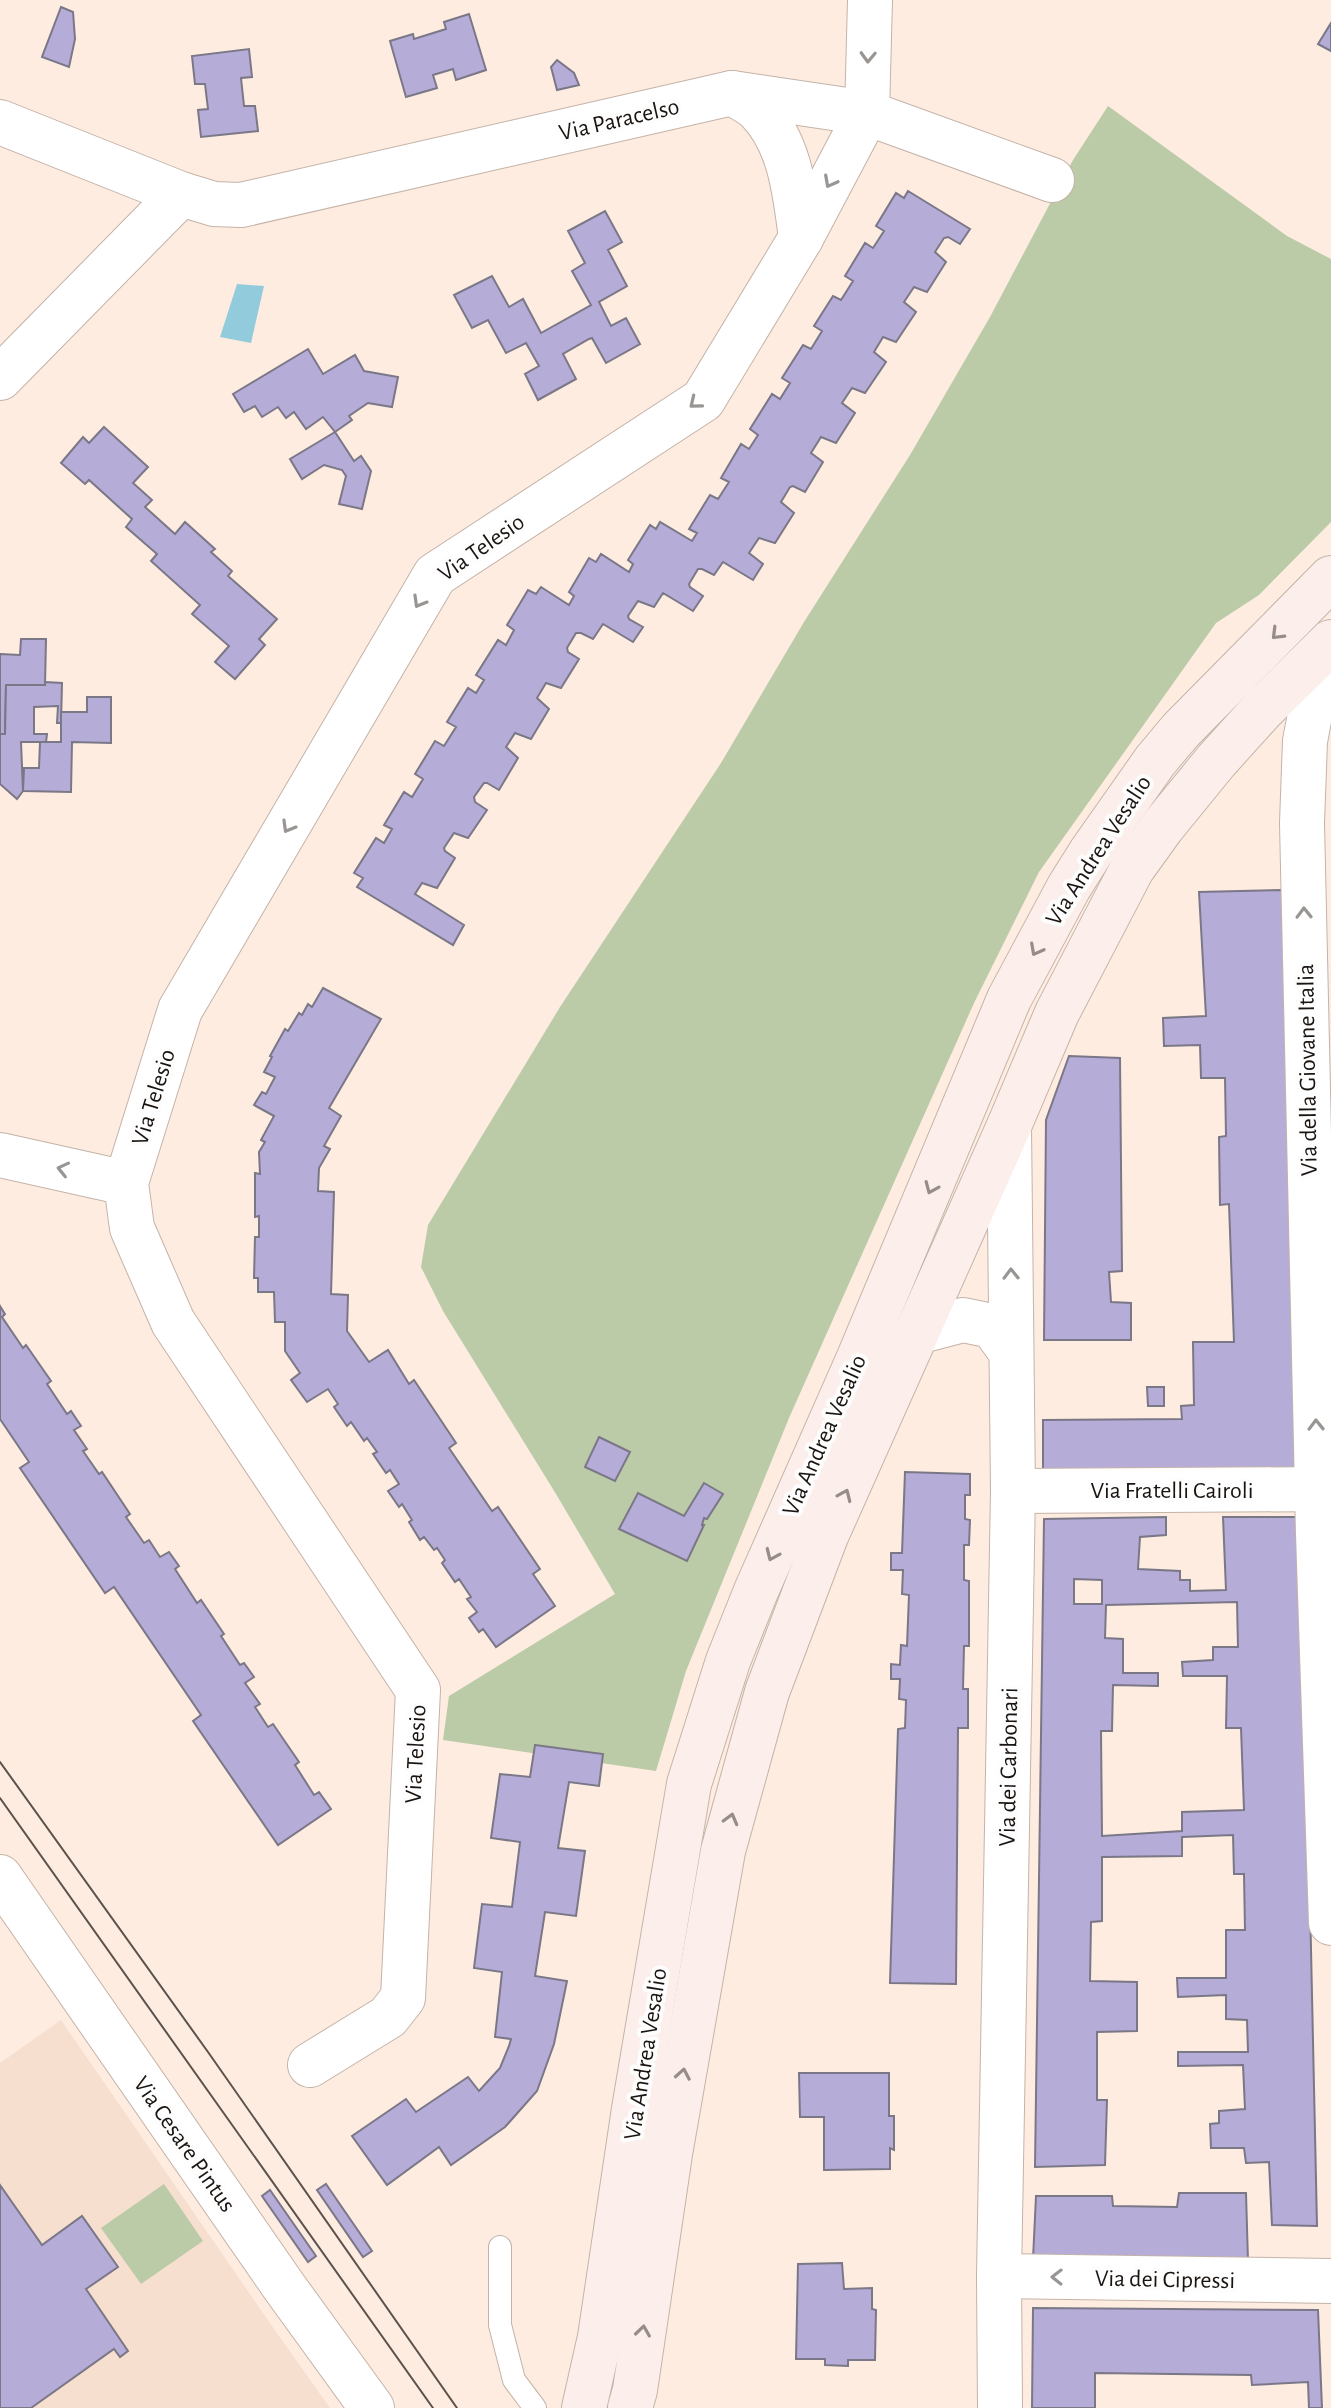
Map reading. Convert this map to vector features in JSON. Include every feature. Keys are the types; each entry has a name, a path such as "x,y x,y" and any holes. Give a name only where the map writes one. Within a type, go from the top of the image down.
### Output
{"main road":[{"name":"Via Andrea Vesalio","path":"584,2408 600,2337 634,2109 689,1784 719,1689 756,1591 858,1360 1009,999 1069,887 1155,761 1181,730 1331,578"},
{"name":"Via Andrea Vesalio","path":"630,2408 723,1851 767,1692 826,1536 1057,1013 1132,869 1216,761 1263,709 1327,647"}],"street":[{"path":"867,113 870,0"},
{"path":"732,93 757,110 787,156 801,238"},
{"name":"Via Paracelso","path":"0,122 181,194 214,204 241,205 732,93 867,113 1052,180"},
{"name":"Via Telesio","path":"310,2065 388,2017 403,1998 418,1690 173,1322 132,1228 126,1183 180,1010 435,575 703,400 801,238 867,113"},
{"path":"0,378 181,194"},
{"name":"Via della Giovane Italia","path":"1327,647 1305,741 1302,823 1324,1489 1331,1923"},
{"name":"Via dei Carbonari","path":"1000,2408 999,2276 1013,1491 1009,1126"},
{"path":"0,1155 126,1183"},
{"path":"917,1332 963,1320 992,1326 1011,1352"},
{"name":"Via Fratelli Cairoli","path":"1013,1491 1324,1489"},
{"name":"Via Cesare Pintus","path":"0,1877 285,2288 372,2408"},
{"name":"Via dei Cipressi","path":"999,2276 1331,2281"}],"lane":[{"path":"500,2247 500,2325 514,2380 535,2408"}],"shaded area":[{"path":"61,2020 330,2408 0,2408 0,2063"}],"green space":[{"path":"1108,106 1287,236 1331,259 1331,522 1259,595 1216,623 1039,872 974,1003 789,1418 686,1671 656,1771 443,1740 449,1696 615,1594 443,1311 421,1267 428,1225 560,1007 721,763 804,622 910,455 990,317 1073,160"},
{"path":"164,2184 203,2241 141,2284 101,2228"}],"water":[{"path":"237,284 264,286 251,343 220,337"}],"building":[{"path":"61,7 73,12 75,39 69,67 42,57"},
{"path":"469,14 486,70 456,80 453,69 433,75 437,88 406,97 390,41 413,34 414,39 446,29 444,22"},
{"path":"1331,23 1331,51 1318,44"},
{"path":"249,49 252,77 241,78 244,106 255,106 258,131 201,137 198,110 208,109 205,84 195,84 192,56"},
{"path":"557,60 574,73 579,85 557,90 551,67"},
{"path":"908,191 970,229 960,244 944,238 935,252 946,262 927,292 914,287 904,302 916,312 896,342 883,337 874,352 886,362 865,393 852,388 842,403 855,413 836,443 821,437 811,453 823,462 805,492 790,487 781,502 794,513 775,543 759,538 749,553 763,564 753,580 723,562 714,575 698,569 689,584 703,596 693,611 663,593 654,607 638,601 628,616 643,627 633,642 603,624 593,639 576,633 567,648 579,659 561,688 546,683 537,698 549,709 531,739 515,733 506,747 518,758 499,790 484,783 474,797 475,802 487,810 468,838 454,833 444,848 455,858 437,888 422,883 415,894 464,925 453,945 357,887 363,878 354,873 376,838 384,843 392,829 384,825 404,792 412,797 423,779 415,774 435,741 444,746 456,727 447,722 468,688 476,693 484,680 476,675 498,640 506,645 514,630 507,625 528,590 536,594 541,587 569,605 574,596 569,592 589,558 596,562 601,554 629,572 633,564 628,560 650,525 656,529 660,522 692,541 697,533 689,529 710,495 718,499 729,482 721,478 741,444 749,449 758,435 750,429 772,394 780,399 790,383 782,378 803,345 811,349 822,331 814,326 833,296 841,300 853,281 845,276 865,243 873,248 884,231 876,226 896,193 904,198"},
{"path":"605,211 622,242 608,250 627,286 599,302 611,326 626,318 640,344 606,363 592,338 589,339 563,354 576,379 538,400 525,374 539,366 526,343 506,353 488,320 472,328 454,295 492,276 509,307 523,299 541,333 591,305 572,271 585,263 568,231"},
{"path":"308,349 323,374 355,355 364,371 398,377 392,407 368,403 349,416 352,420 335,432 323,417 306,429 294,412 286,418 278,407 262,417 255,406 244,412 233,394"},
{"path":"104,427 148,467 133,483 152,500 145,507 175,534 185,522 215,549 211,552 232,571 228,576 277,619 259,639 265,645 235,679 215,662 229,646 192,614 200,605 151,561 157,554 126,527 132,519 89,480 85,484 61,463 83,437 89,443"},
{"path":"335,432 354,461 361,456 371,471 362,509 339,504 346,476 342,470 324,465 302,479 290,459"},
{"path":"21,639 46,639 45,685 6,685 5,734 0,734 0,654 20,655"},
{"path":"45,682 62,683 61,723 57,723 58,706 34,707 34,734 47,734 46,742 21,742 23,791 17,799 0,784 0,734 5,734 6,685 45,685"},
{"path":"87,697 111,697 111,743 72,742 71,792 23,791 24,768 39,768 40,742 61,742 61,712 87,712"},
{"path":"1282,890 1298,1473 1043,1472 1043,1420 1182,1419 1181,1406 1194,1405 1193,1342 1234,1342 1229,1204 1220,1205 1219,1137 1226,1136 1225,1078 1201,1078 1200,1045 1164,1046 1163,1018 1206,1016 1199,892"},
{"path":"323,988 381,1019 329,1108 341,1116 324,1146 330,1149 319,1168 318,1191 334,1192 331,1294 348,1295 347,1331 369,1362 388,1350 409,1384 414,1380 456,1443 449,1448 492,1511 498,1507 540,1569 533,1574 555,1606 496,1647 483,1629 479,1632 469,1618 477,1612 467,1599 471,1597 459,1579 455,1582 442,1563 445,1560 437,1548 434,1550 424,1537 420,1540 402,1504 399,1507 388,1491 399,1484 390,1470 386,1473 367,1438 364,1441 351,1422 347,1426 334,1407 338,1404 328,1389 307,1402 291,1380 300,1373 285,1351 285,1322 275,1322 274,1292 258,1292 258,1278 254,1278 255,1237 259,1237 259,1216 255,1217 255,1173 260,1174 259,1152 265,1142 261,1140 274,1116 254,1105 262,1092 266,1094 275,1077 264,1072 285,1029 288,1031 308,1004 312,1007"},
{"path":"1069,1056 1120,1058 1122,1271 1109,1272 1111,1302 1131,1303 1131,1340 1044,1340 1046,1120"},
{"path":"0,1306 5,1314 2,1317 51,1381 47,1384 67,1414 71,1411 81,1426 74,1430 87,1449 83,1451 99,1474 102,1472 130,1514 126,1517 144,1543 149,1540 160,1557 169,1552 179,1566 175,1569 197,1603 201,1600 240,1665 244,1663 254,1677 245,1683 260,1704 255,1707 268,1727 273,1724 299,1762 295,1765 314,1795 319,1792 331,1809 278,1845 193,1721 201,1715 114,1587 105,1593 20,1468 29,1462 0,1419"},
{"path":"1147,1387 1164,1387 1164,1406 1148,1406"},
{"path":"599,1437 630,1452 615,1481 585,1467"},
{"path":"905,1472 970,1474 970,1495 965,1495 965,1519 970,1520 969,1545 964,1545 964,1580 969,1581 969,1646 964,1646 963,1689 968,1689 968,1728 958,1728 956,1984 890,1983 898,1729 905,1728 906,1700 899,1699 900,1679 891,1679 891,1664 900,1665 901,1645 907,1646 909,1595 902,1594 903,1570 891,1570 891,1553 902,1553"},
{"path":"704,1483 723,1494 707,1519 704,1518 704,1525 687,1561 619,1529 638,1493 684,1516"},
{"path":"1166,1517 1166,1535 1140,1537 1138,1569 1180,1571 1180,1580 1190,1580 1190,1591 1226,1590 1223,1517 1299,1517 1317,2226 1272,2225 1269,2162 1246,2163 1244,2148 1211,2148 1210,2124 1219,2123 1219,2111 1245,2109 1243,2065 1178,2066 1178,2052 1248,2052 1247,2020 1226,2019 1226,1995 1178,1997 1177,1978 1226,1978 1226,1930 1245,1930 1244,1874 1234,1874 1233,1835 1182,1837 1182,1856 1102,1857 1102,1921 1091,1922 1090,1981 1137,1982 1137,2031 1097,2032 1097,2100 1107,2100 1105,2165 1035,2167 1044,1519","holes":["1074,1579 1102,1580 1102,1604 1074,1604","1237,1602 1238,1647 1213,1647 1213,1660 1182,1662 1183,1676 1227,1676 1226,1728 1241,1728 1244,1810 1182,1812 1182,1831 1102,1836 1101,1731 1112,1731 1113,1685 1158,1686 1158,1673 1123,1673 1123,1639 1105,1638 1106,1605"]},
{"path":"535,1745 603,1754 599,1786 569,1782 558,1848 585,1851 576,1916 545,1912 535,1976 567,1981 554,2044 537,2091 505,2127 451,2165 439,2147 387,2185 352,2136 406,2099 416,2112 468,2077 479,2091 500,2068 509,2046 511,2039 495,2037 502,1972 474,1968 482,1904 512,1907 520,1842 491,1838 500,1774 530,1777"},
{"path":"799,2073 889,2073 889,2116 894,2116 894,2150 890,2148 890,2169 824,2170 824,2117 800,2117"},
{"path":"326,2184 372,2251 363,2257 317,2190"},
{"path":"0,2185 42,2245 82,2216 118,2267 86,2289 128,2351 120,2357 114,2349 31,2408 0,2408"},
{"path":"270,2190 316,2256 308,2262 262,2196"},
{"path":"1179,2193 1246,2193 1248,2261 1033,2259 1036,2196 1112,2196 1113,2206 1177,2207"},
{"path":"842,2263 844,2289 872,2288 872,2309 876,2310 875,2360 848,2360 848,2366 825,2365 825,2359 796,2359 798,2264"},
{"path":"1033,2308 1318,2310 1322,2408 1309,2408 1308,2382 1252,2385 1251,2375 1095,2373 1095,2408 1032,2408"}],"tram line":[{"path":"0,1762 457,2408"},
{"path":"0,1798 433,2408"}]}
